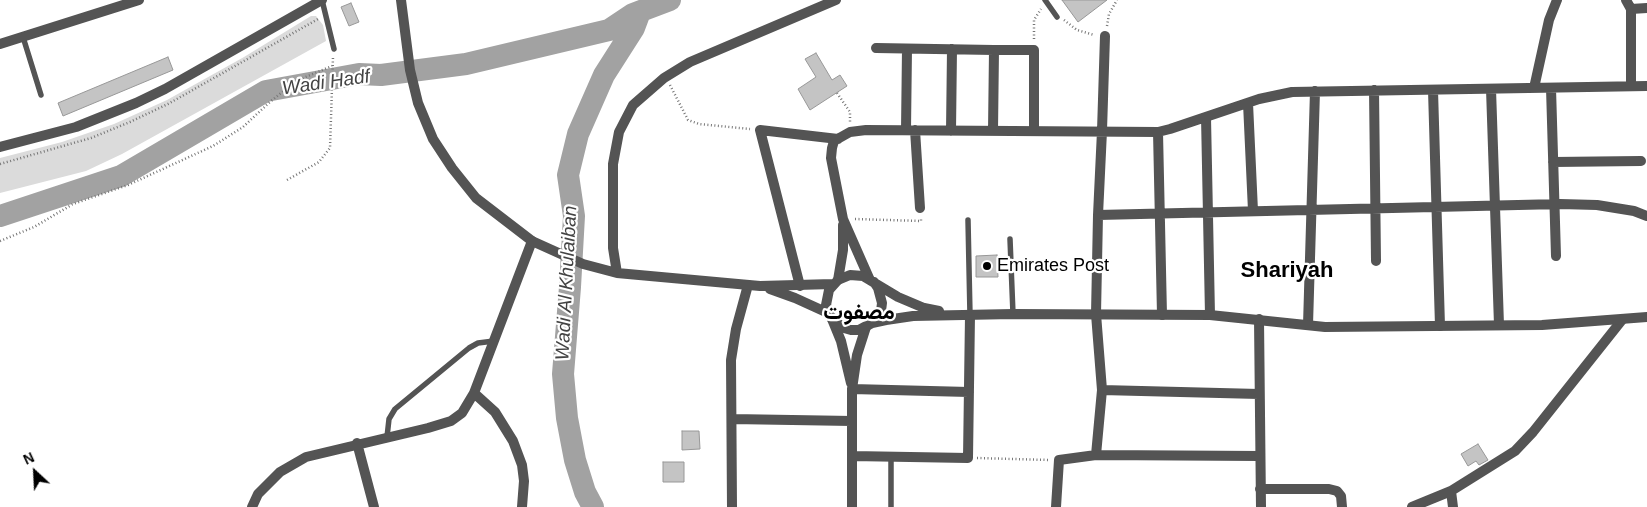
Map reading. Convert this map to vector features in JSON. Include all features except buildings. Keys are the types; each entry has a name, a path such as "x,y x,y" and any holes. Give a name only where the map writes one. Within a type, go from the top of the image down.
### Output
{"street":[{"path":"0,44 139,0"},
{"path":"0,147 46,136 136,103 172,85 322,0"},
{"path":"401,0 410,70 418,103 433,139 452,168 476,198 532,241 583,264 617,273 760,286 800,286 835,282 856,274 871,280 911,303 952,315"},
{"path":"617,273 613,248 613,164 619,132 633,105 664,78 690,62 836,0"},
{"path":"1534,88 1549,20 1558,0"},
{"path":"1631,86 1629,4 1647,8"},
{"path":"1096,454 1102,390 1096,314 1105,36"},
{"path":"876,48 1034,50 1034,131"},
{"path":"907,48 911,130 920,208"},
{"path":"951,131 952,49"},
{"path":"993,131 994,50"},
{"path":"852,389 844,352 830,316 826,298 835,282 843,250 843,219 831,158 832,148 834,142 850,132 911,130 1158,132 1278,94 1315,91 1647,86"},
{"path":"1551,88 1556,256"},
{"path":"1491,89 1498,325"},
{"path":"1374,90 1376,261"},
{"path":"1433,90 1440,326"},
{"path":"1308,325 1315,91"},
{"path":"1248,103 1253,211"},
{"path":"1206,117 1210,315"},
{"path":"800,286 760,130 838,139"},
{"path":"1158,132 1162,315"},
{"path":"1553,162 1641,161"},
{"path":"1098,215 1554,204 1597,205 1634,211 1647,216"},
{"path":"843,219 871,280 878,288 882,303 881,310 869,325 857,355 852,389 852,507"},
{"path":"252,507 258,494 280,472 306,456 451,421 462,412 474,394 532,241"},
{"path":"732,507 731,360 736,329 748,285"},
{"path":"760,286 795,298 830,316 844,328 851,330 899,318 1013,314 1210,315 1325,327 1542,325 1647,317"},
{"path":"852,456 968,458 970,315"},
{"path":"1259,319 1261,507"},
{"path":"1412,507 1451,491 1515,451 1533,432 1622,320"},
{"path":"852,389 969,392"},
{"path":"1102,390 1259,394"},
{"path":"474,394 495,412 513,441 522,465 524,482 522,507"},
{"path":"732,419 852,421"},
{"path":"357,444 374,507"},
{"path":"1056,507 1060,460 1096,454 1260,456"},
{"path":"1260,489 1330,489 1337,491 1341,496 1342,507"},
{"path":"1451,491 1453,507"}],"lane":[{"path":"322,0 334,49"},
{"path":"1046,1 1058,17"},
{"path":"23,37 41,94"},
{"path":"968,220 970,315"},
{"path":"1010,239 1013,314"},
{"path":"387,437 389,419 395,410 469,348 478,343 494,341"},
{"path":"891,457 891,507"}],"path":[{"path":"1058,17 1068,21 1077,30 1105,36 1109,14 1117,0"},
{"path":"1034,50 1034,20 1046,1"},
{"path":"287,180 320,162 330,148 334,49"},
{"path":"0,241 34,227 73,204 128,185 213,146 244,127 271,101 296,81 332,66"},
{"path":"664,78 672,88 688,120 698,124 760,130"},
{"path":"837,93 850,112 850,132"},
{"path":"843,219 921,220 920,208"},
{"path":"968,458 1060,460"}],"shaded area":[{"path":"311,16 316,16 323,25 326,41 122,154 86,171 0,193 0,158 62,142 114,124 167,100 244,57"}],"waterway":[{"name":"Wadi Hadf","path":"0,216 121,176 266,91 359,74 381,75 466,64 609,30 633,14 670,0"},
{"name":"Wadi Al Khulaiban","path":"593,507 585,492 575,460 567,418 563,374 574,216 568,175 578,134 604,75 634,28 640,12"}],"place":[{"name":"Emirates Post","path":"987,266"}],"district":[{"name":"Shariyah","path":"1287,271"},
{"name":"مصفوت","path":"859,313"}]}
